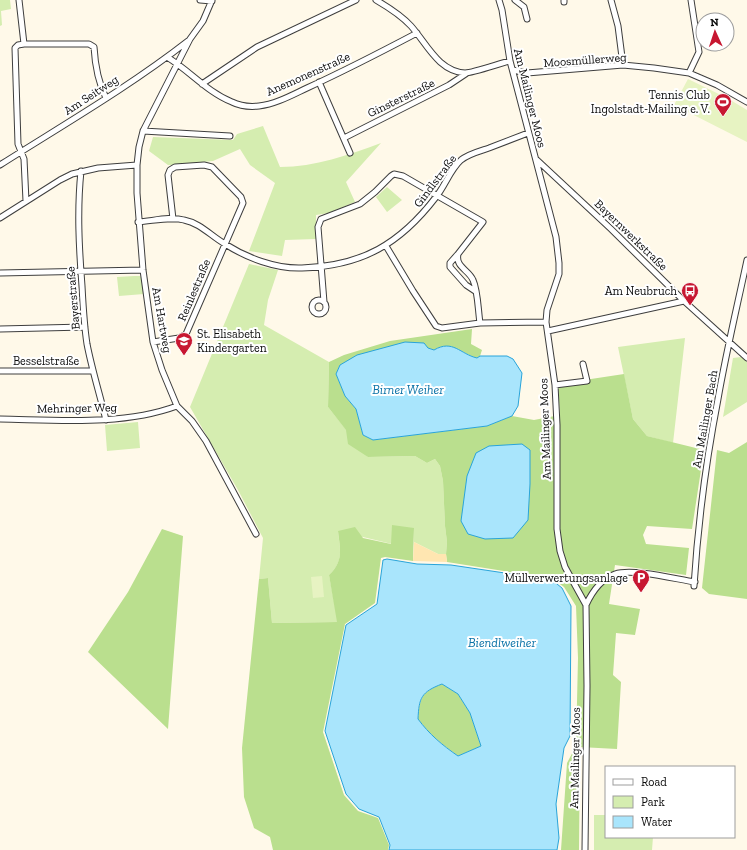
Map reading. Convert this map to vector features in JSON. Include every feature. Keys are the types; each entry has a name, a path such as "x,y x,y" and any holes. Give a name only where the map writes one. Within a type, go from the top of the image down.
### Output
{"street":[{"path":"19,0 24,44"},
{"path":"200,0 212,1"},
{"path":"202,84 258,47 356,0"},
{"path":"376,0 402,17 440,62 452,70 467,73"},
{"name":"Am Mailinger Moos","path":"499,0 510,60 556,237 559,264 559,274 548,306 546,322 555,385 557,433 557,529 560,551 565,567 586,605 587,686 585,850"},
{"name":"Am Mailinger Moos","path":"502,10 503,0"},
{"path":"515,0 524,7 527,19"},
{"path":"611,0 618,26 623,65"},
{"path":"689,73 699,52 692,0"},
{"name":"Am Hartweg","path":"212,1 203,21 190,39 143,131 137,165 138,222 153,342 162,370 177,406 192,421 206,440 256,534"},
{"name":"Anemonenstraße","path":"167,57 202,84 232,102 247,107 259,106 273,103 417,34"},
{"name":"Am Seitweg","path":"0,165 106,98 167,57 190,39"},
{"path":"26,202 24,159 18,144 15,48 18,44 89,44 94,47 95,63 102,91 106,98"},
{"name":"Ginsterstraße","path":"344,138 449,85 467,73 510,60"},
{"name":"Moosmüllerweg","path":"513,70 527,73 544,73 623,65 654,68 689,73 717,85 747,102"},
{"path":"319,82 350,153"},
{"path":"143,131 230,136"},
{"name":"Gindlstraße","path":"138,222 183,219 195,223 224,244 244,254 279,266 300,268 322,267 356,259 386,246 403,233 422,215 462,159 473,153 528,133"},
{"name":"Bayernwerkstraße","path":"536,159 611,229 684,301 730,341 747,358"},
{"path":"0,218 60,180 81,171 137,165"},
{"path":"173,219 168,175 170,170 175,167 197,165 212,167 241,197 243,203 224,244"},
{"name":"Bayerstraße","path":"81,171 78,209 85,327 92,371 106,420"},
{"path":"324,302 318,227 321,219 360,204 394,174 403,176 483,222 450,263 450,268 466,285 475,291"},
{"name":"Reinlestraße","path":"153,342 179,338 186,334 224,244"},
{"path":"386,246 436,326 442,328 480,323 546,322"},
{"path":"458,254 458,263 473,279 480,323"},
{"name":"Am Mailinger Bach","path":"586,605 592,592 602,582 615,574 629,572 694,584 700,518 708,460 718,399 747,260"},
{"path":"0,273 144,270"},
{"path":"548,330 684,301"},
{"path":"0,329 85,327"},
{"path":"555,385 587,381 583,364"},
{"name":"Besselstraße","path":"0,372 92,371"},
{"name":"Mehringer Weg","path":"0,419 106,420 163,412 177,406"}],"green space":[{"path":"0,0 10,0 11,9 1,11 2,25 0,26"},
{"name":"Tennis Club Ingolstadt-Mailing e. V.","path":"688,79 727,98 747,110 747,142 674,105"},
{"path":"263,126 280,167 319,163 381,143 346,182 355,202 329,213 316,215 316,239 285,240 282,256 249,251 275,183 250,165 240,149 213,161 172,165 168,165 149,151 153,137 233,140 237,134"},
{"path":"387,187 402,200 387,212 376,197"},
{"path":"249,264 278,270 268,300 264,325 329,362 328,407 368,457 415,456 427,463 435,459 440,466 443,481 447,542 446,554 438,554 414,542 414,528 392,544 338,531 340,550 339,560 334,570 329,575 338,622 272,623 268,578 259,579 263,538 238,490 190,407"},
{"path":"140,276 143,279 144,294 119,296 117,277"},
{"path":"472,329 471,344 482,350 480,356 477,358 456,348 446,346 434,350 428,348 340,365 336,374 345,396 356,409 363,435 373,440 487,426 512,416 534,420 560,415 558,384 624,374 633,419 647,436 704,450 692,529 647,526 643,535 646,544 689,548 686,575 615,565 609,604 640,609 635,635 616,633 613,675 621,682 617,749 580,747 579,850 561,850 567,763 576,746 578,658 576,606 564,587 553,579 447,562 443,481 440,466 435,459 427,463 415,456 368,457 348,444 346,430 328,407 329,362 344,355 390,341"},
{"path":"685,338 673,443 647,436 633,419 618,347"},
{"path":"741,357 747,362 747,402 723,417 733,358"},
{"path":"138,422 140,448 107,451 105,425"},
{"path":"747,442 747,599 709,594 702,588 717,450 729,453"},
{"path":"392,525 414,528 413,561 385,557 381,558 375,603 345,624 323,732 344,795 358,811 378,818 389,845 388,850 273,850 270,837 254,828 244,797 242,748 259,579 268,578 272,623 337,622 329,575 334,570 339,560 340,549 338,531 355,527 363,538 391,544"},
{"path":"162,529 183,536 168,729 88,652 128,592"},
{"path":"322,576 324,597 313,598 311,577"},
{"path":"442,684 458,694 470,713 481,746 458,756 436,739 418,719 423,697 430,690"},
{"path":"594,815 605,815 605,838 653,838 652,850 594,850"}],"sand":[{"path":"414,542 438,554 446,554 447,562 413,561"}],"water":[{"name":"Birner Weiher","path":"405,342 424,343 428,348 434,350 446,346 456,348 477,358 480,356 507,356 513,359 522,373 518,406 512,416 487,426 373,440 363,435 356,409 345,396 336,374 340,365 357,355"},
{"path":"522,444 530,450 528,520 513,538 485,539 468,534 461,521 467,476 476,453 489,446"},
{"name":"Biendlweiher","path":"387,559 417,564 451,565 552,580 562,588 571,606 570,736 564,748 556,804 559,838 557,850 389,850 390,845 379,817 359,809 346,794 325,731 346,625 377,604 383,560","holes":["442,684 458,694 470,713 481,746 458,756 436,739 418,719 420,701 425,693"]}],"place":[{"name":"Tennis Club Ingolstadt-Mailing e. V.","path":"723,117"},
{"name":"Am Neubruch","path":"690,306"},
{"name":"St. Elisabeth Kindergarten","path":"184,356"},
{"name":"Müllverwertungsanlage","path":"641,593"}]}
